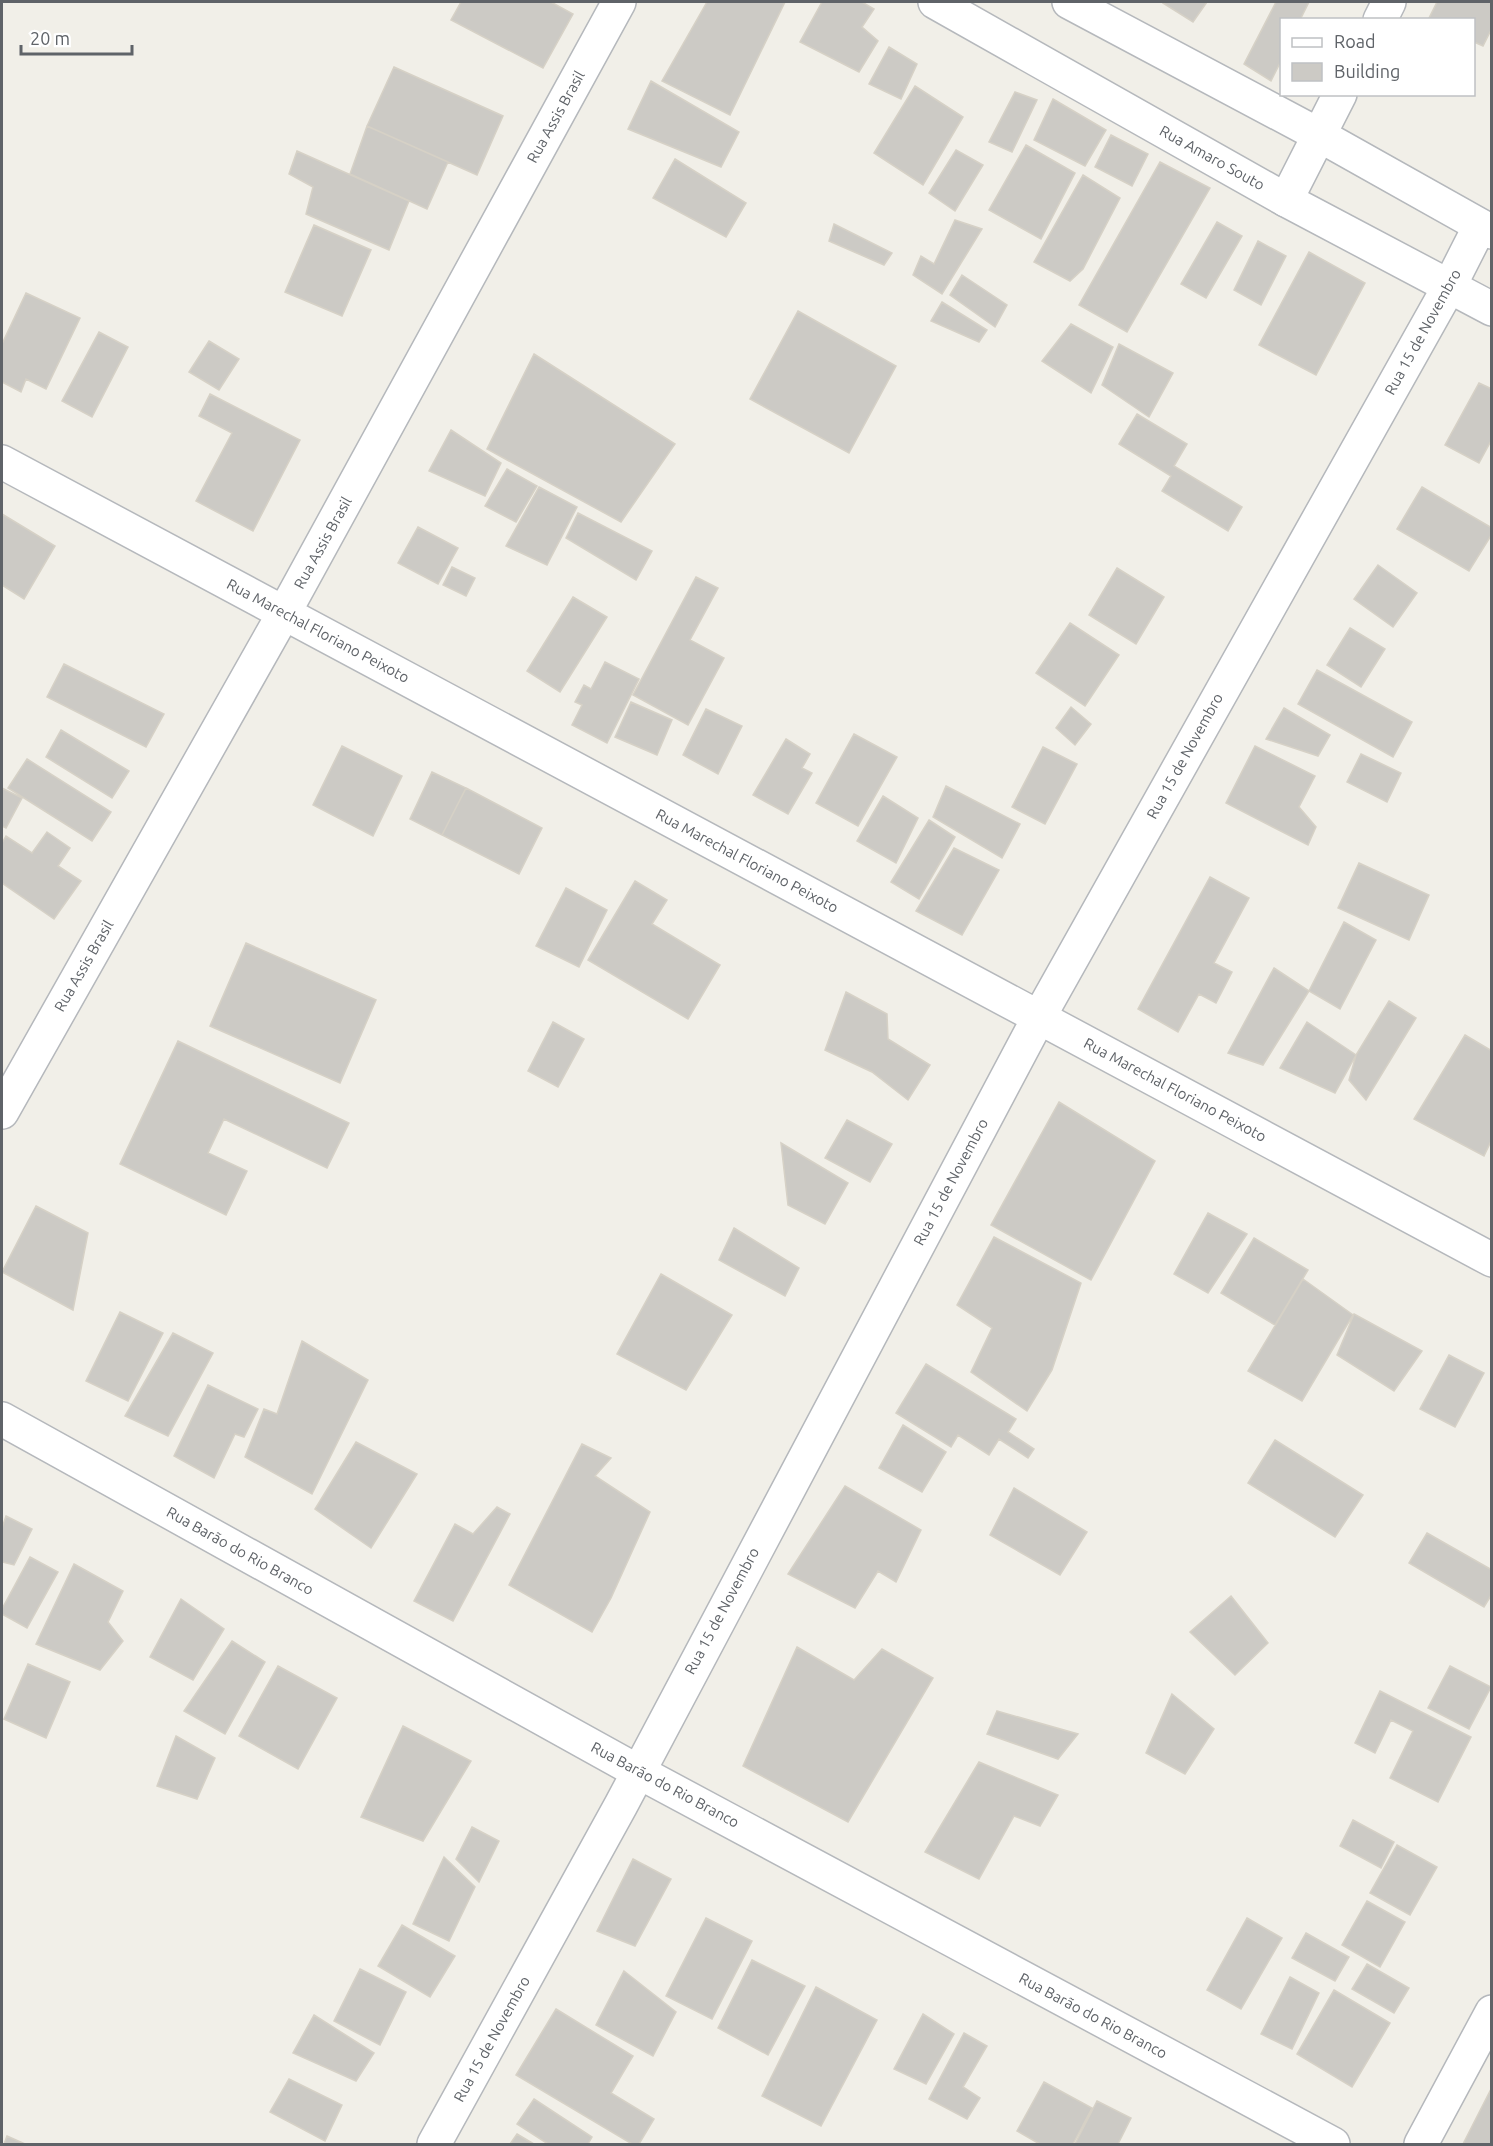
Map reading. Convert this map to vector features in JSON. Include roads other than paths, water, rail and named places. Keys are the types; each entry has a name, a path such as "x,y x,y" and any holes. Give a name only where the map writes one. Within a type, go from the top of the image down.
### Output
{"street":[{"name":"Rua Assis Brasil","path":"2,1112 284,613 619,2"},
{"name":"Rua Amaro Souto","path":"935,2 1286,200 1450,285 1491,309"},
{"path":"1069,2 1319,135 1486,229"},
{"path":"1381,18 1389,2"},
{"path":"1286,200 1339,96"},
{"name":"Rua 15 de Novembro","path":"434,2145 621,1805 1038,1017 1450,285 1486,229"},
{"name":"Rua Marechal Floriano Peixoto","path":"2,462 1491,1260"},
{"name":"Rua Barão do Rio Branco","path":"2,1419 637,1771 1333,2145"},
{"path":"1421,2145 1491,2012"}]}
